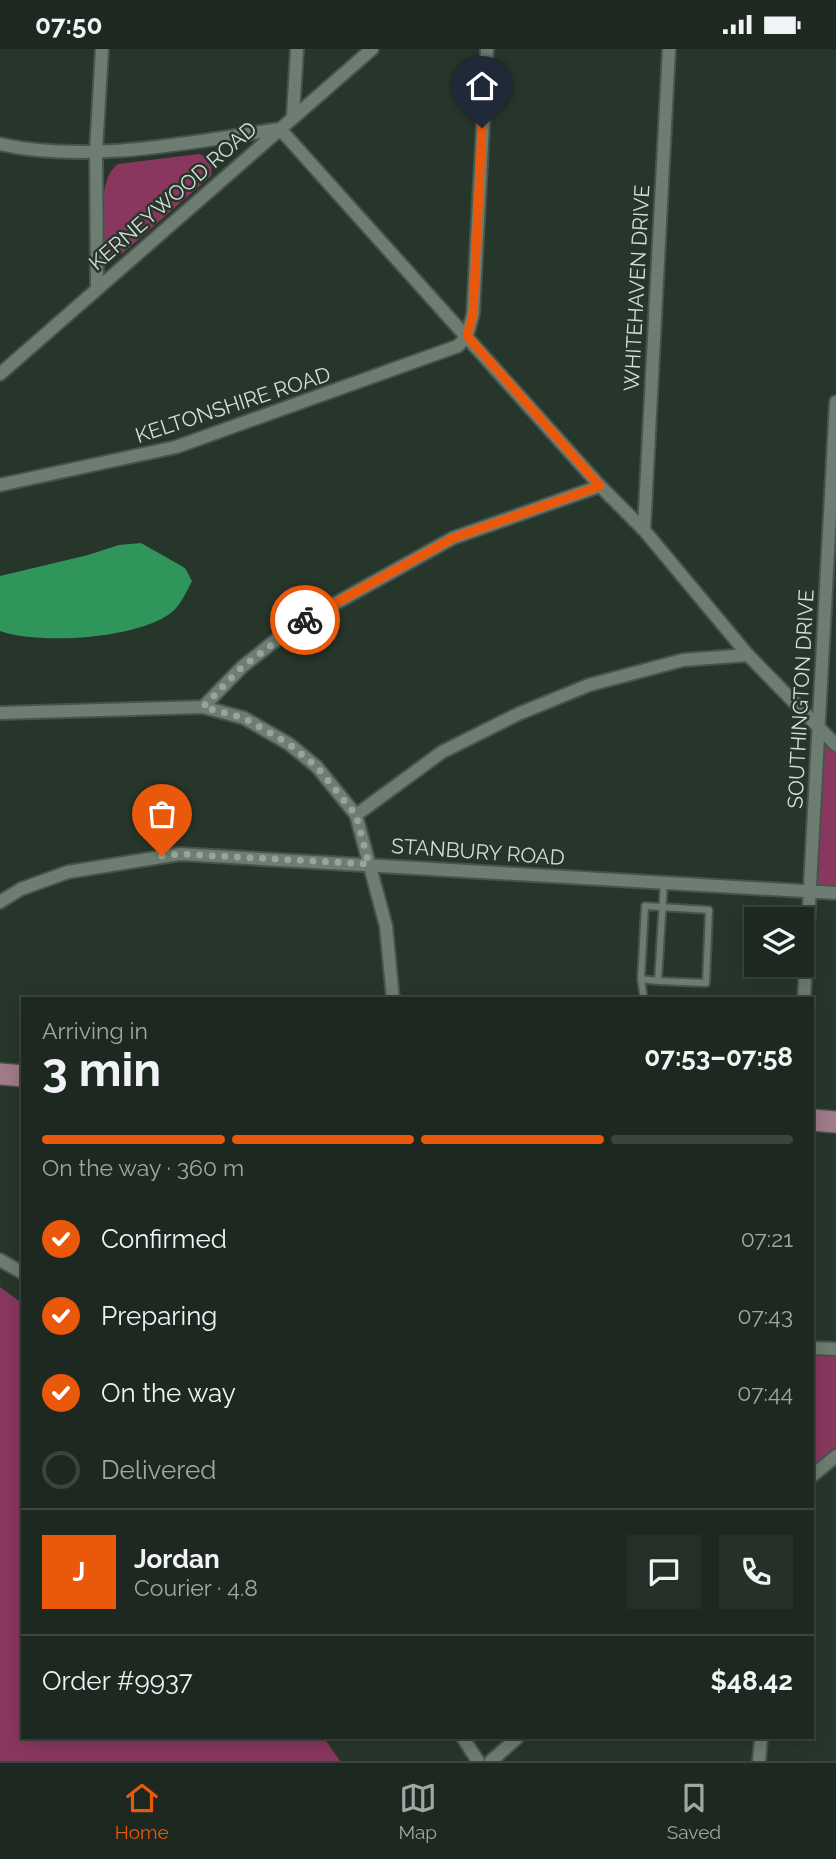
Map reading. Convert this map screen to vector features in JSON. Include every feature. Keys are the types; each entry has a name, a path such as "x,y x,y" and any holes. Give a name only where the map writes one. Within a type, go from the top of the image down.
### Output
{"main road":[{"path":"0,1074 21,1076"},
{"path":"814,1120 836,1122"}],"street":[{"path":"97,288 96,151 102,49"},
{"path":"293,115 296,49"},
{"name":"KERNEYWOOD ROAD","path":"0,374 293,115 372,49"},
{"path":"467,336 473,314 486,49"},
{"name":"WHITEHAVEN DRIVE","path":"644,530 669,49"},
{"path":"0,144 96,151 143,149 280,129 600,486 644,530 748,655 836,745"},
{"name":"KELTONSHIRE ROAD","path":"0,485 176,447 458,347 467,336"},
{"name":"SOUTHINGTON DRIVE","path":"804,997 836,402"},
{"path":"203,707 242,667 291,628 453,538 600,486"},
{"path":"356,815 442,752 518,714 589,685 683,660 748,655"},
{"path":"0,713 203,707 244,718 289,744 317,767 356,815 386,926 393,997"},
{"name":"STANBURY ROAD","path":"0,902 21,890 68,871 180,854 836,893"},
{"path":"0,1260 21,1272"},
{"path":"814,1348 836,1349"},
{"path":"814,1474 836,1455"},
{"path":"464,1739 478,1761"},
{"path":"491,1761 516,1739"},
{"path":"759,1761 761,1739"}],"lane":[{"path":"658,981 664,882"},
{"path":"641,979 706,983 709,910 645,906 641,979 644,997"}],"shaded area":[{"path":"199,154 212,159 211,176 123,253 113,258 106,256 103,203 111,171 118,164"},
{"path":"141,543 185,568 192,581 172,612 137,628 88,637 39,638 0,631 0,576 119,545"},
{"path":"819,725 836,745 836,893 809,891"},
{"path":"0,1287 21,1303 21,1739 325,1739 340,1761 0,1761"},
{"path":"814,1348 836,1349 836,1456 814,1474"}],"way so far":[{"path":"162,856 180,854 369,864 356,815 341,793 317,767 289,744 244,718 203,707 242,667 305,620"}],"route":[{"path":"305,620 453,538 600,486 467,336 473,314 482,128"}]}
